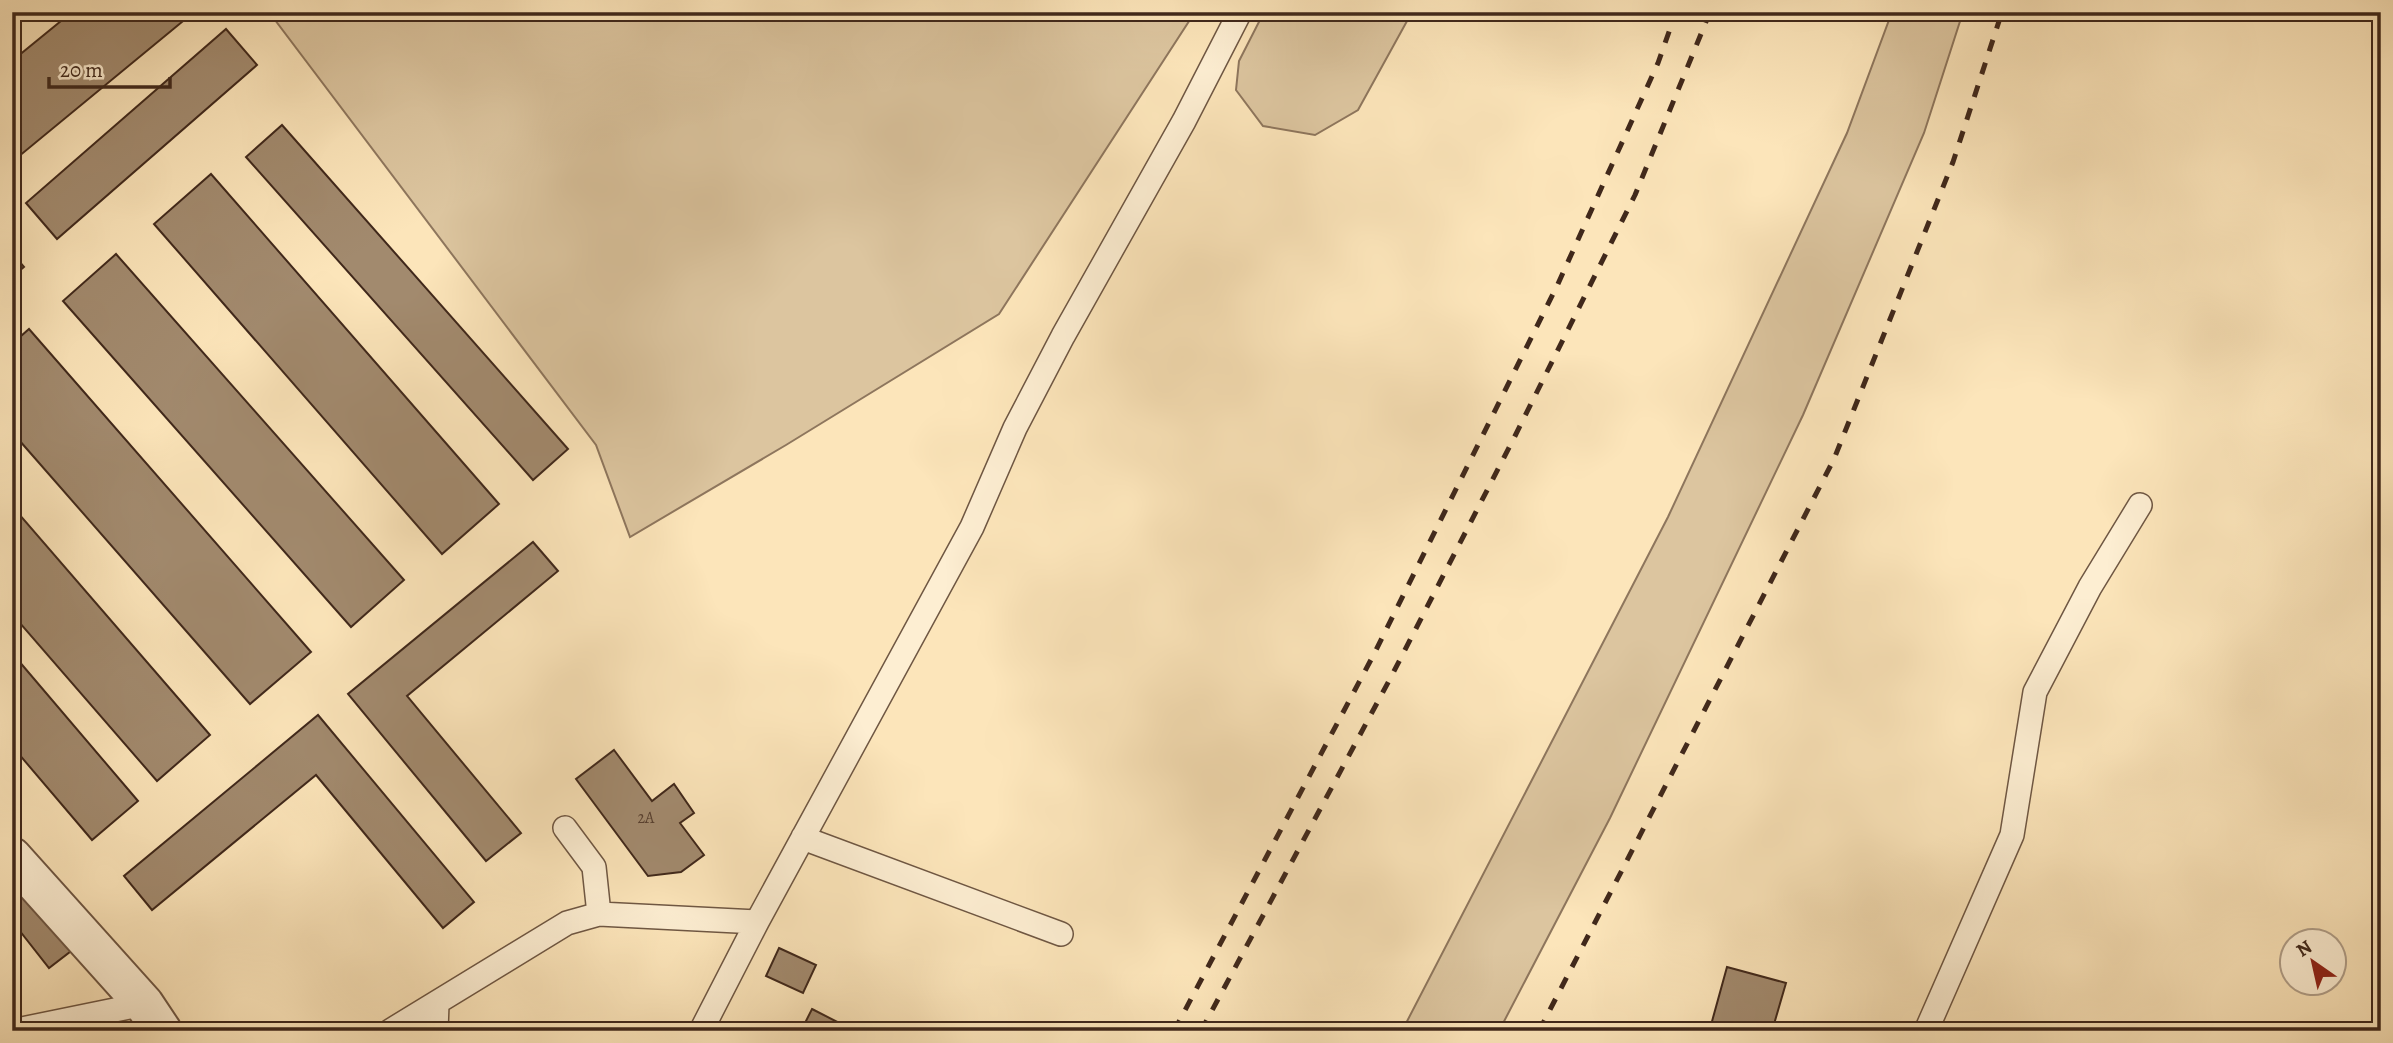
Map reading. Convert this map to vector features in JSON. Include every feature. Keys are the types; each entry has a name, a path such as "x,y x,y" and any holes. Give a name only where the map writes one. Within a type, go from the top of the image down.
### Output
{"street":[{"path":"12,857 153,1018"}],"lane":[{"path":"701,1031 803,836 972,527 1015,428 1063,336 1184,121 1240,12"},
{"path":"1926,1031 2011,835 2035,692 2090,587 2140,505"},
{"path":"565,828 594,866 599,914"},
{"path":"803,836 1061,934"},
{"path":"390,1031 567,923 599,914 757,922"},
{"path":"436,1031 437,1004"},
{"path":"12,1031 153,1018"}],"shaded area":[{"path":"269,12 1195,12 999,314 630,537 596,445"},
{"path":"1264,12 1412,12 1358,110 1315,135 1263,126 1236,90 1239,61"},
{"path":"1892,12 1963,12 1924,133 1803,415 1610,818 1499,1031 1402,1031 1668,517 1847,133"}],"building":[{"path":"72,12 194,12 12,162 12,61"},
{"path":"226,29 257,65 57,239 26,203"},
{"path":"282,125 568,449 533,480 246,157"},
{"path":"211,174 499,504 442,554 154,224"},
{"path":"12,253 24,267 12,277"},
{"path":"116,254 404,580 351,627 63,301"},
{"path":"29,329 311,652 250,704 12,432 12,344"},
{"path":"12,506 210,735 157,781 12,614"},
{"path":"533,542 558,571 407,696 521,833 486,861 348,694"},
{"path":"12,653 138,801 92,840 12,746"},
{"path":"318,715 474,902 443,928 316,775 152,910 124,876"},
{"path":"614,750 652,801 674,784 694,813 680,823 704,855 681,872 648,876 576,779"},
{"path":"28,887 75,948 49,968 12,921 12,899"},
{"path":"779,948 816,965 803,993 766,976"},
{"path":"1727,967 1786,983 1772,1031 1731,1031 1711,1025"},
{"path":"812,1009 855,1031 801,1031"}],"railway":[{"path":"1174,1031 1374,654 1557,286 1658,63 1676,12"},
{"path":"1201,1031 1391,677 1515,436 1635,195 1710,12"},
{"path":"1539,1031 1834,459 1953,162 2002,12"}]}
